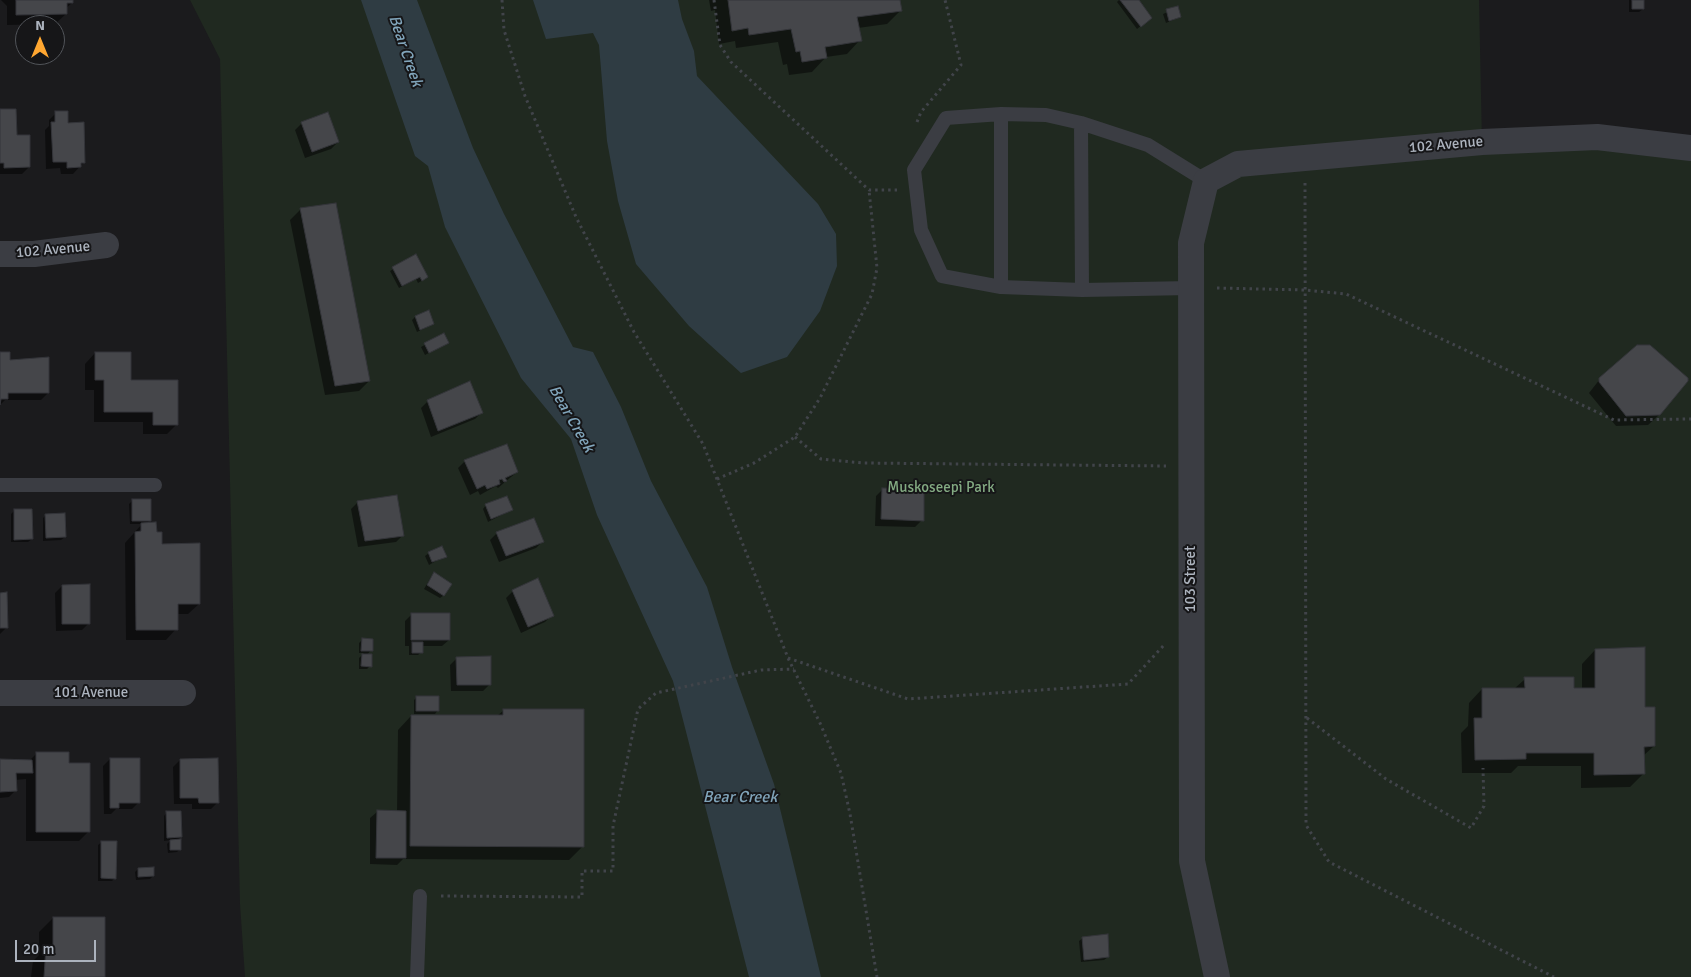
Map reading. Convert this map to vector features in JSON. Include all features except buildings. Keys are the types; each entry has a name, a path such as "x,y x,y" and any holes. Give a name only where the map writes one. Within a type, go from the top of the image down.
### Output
{"street":[{"name":"102 Avenue","path":"1206,181 1238,164 1482,142 1597,137 1691,148"},
{"name":"103 Street","path":"1206,181 1191,243 1192,861 1217,977"},
{"name":"102 Avenue","path":"0,254 34,254 106,245"},
{"name":"101 Avenue","path":"0,694 183,693"}],"lane":[{"path":"1001,114 1001,287"},
{"path":"1191,288 1082,290 1001,287 942,276 921,230 914,170 946,118 1001,114 1046,115 1080,123 1148,145 1206,181"},
{"path":"1080,123 1082,290"},
{"path":"0,484 155,485"},
{"path":"417,977 420,896"}],"path":[{"path":"502,0 504,30 525,96 576,217 634,332 703,444 788,658 820,723 840,773 850,814 877,977"},
{"path":"714,0 720,45 731,62 869,190 877,268 872,294 820,398 795,437 754,463 717,478"},
{"path":"914,129 921,112 961,65 945,0"},
{"path":"1305,158 1306,825 1328,862 1554,977"},
{"path":"869,190 903,190"},
{"path":"1191,288 1305,290 1346,294 1614,420 1691,419"},
{"path":"795,437 821,459 863,463 1169,466 1169,475"},
{"path":"788,658 908,699 1128,684 1171,637"},
{"path":"420,896 582,897 582,871 613,872 613,826 638,709 656,693 761,670 794,669"},
{"path":"1306,717 1386,779 1471,828 1484,806 1483,768"}],"green space":[{"name":"Muskoseepi Park","path":"190,0 1479,0 1482,142 1691,148 1691,977 245,977 240,904 220,59"}],"water":[{"name":"Bear Creek","path":"361,0 417,0 473,148 504,214 573,347 593,352 621,407 651,481 707,587 732,667 774,784 821,977 749,977 673,681 597,515 571,439 521,378 445,227 428,166 415,156"},
{"path":"533,0 678,0 682,19 694,51 697,76 818,204 836,234 837,266 820,311 787,357 741,373 689,326 636,264 618,201 607,141 599,45 593,33 546,39"}]}
